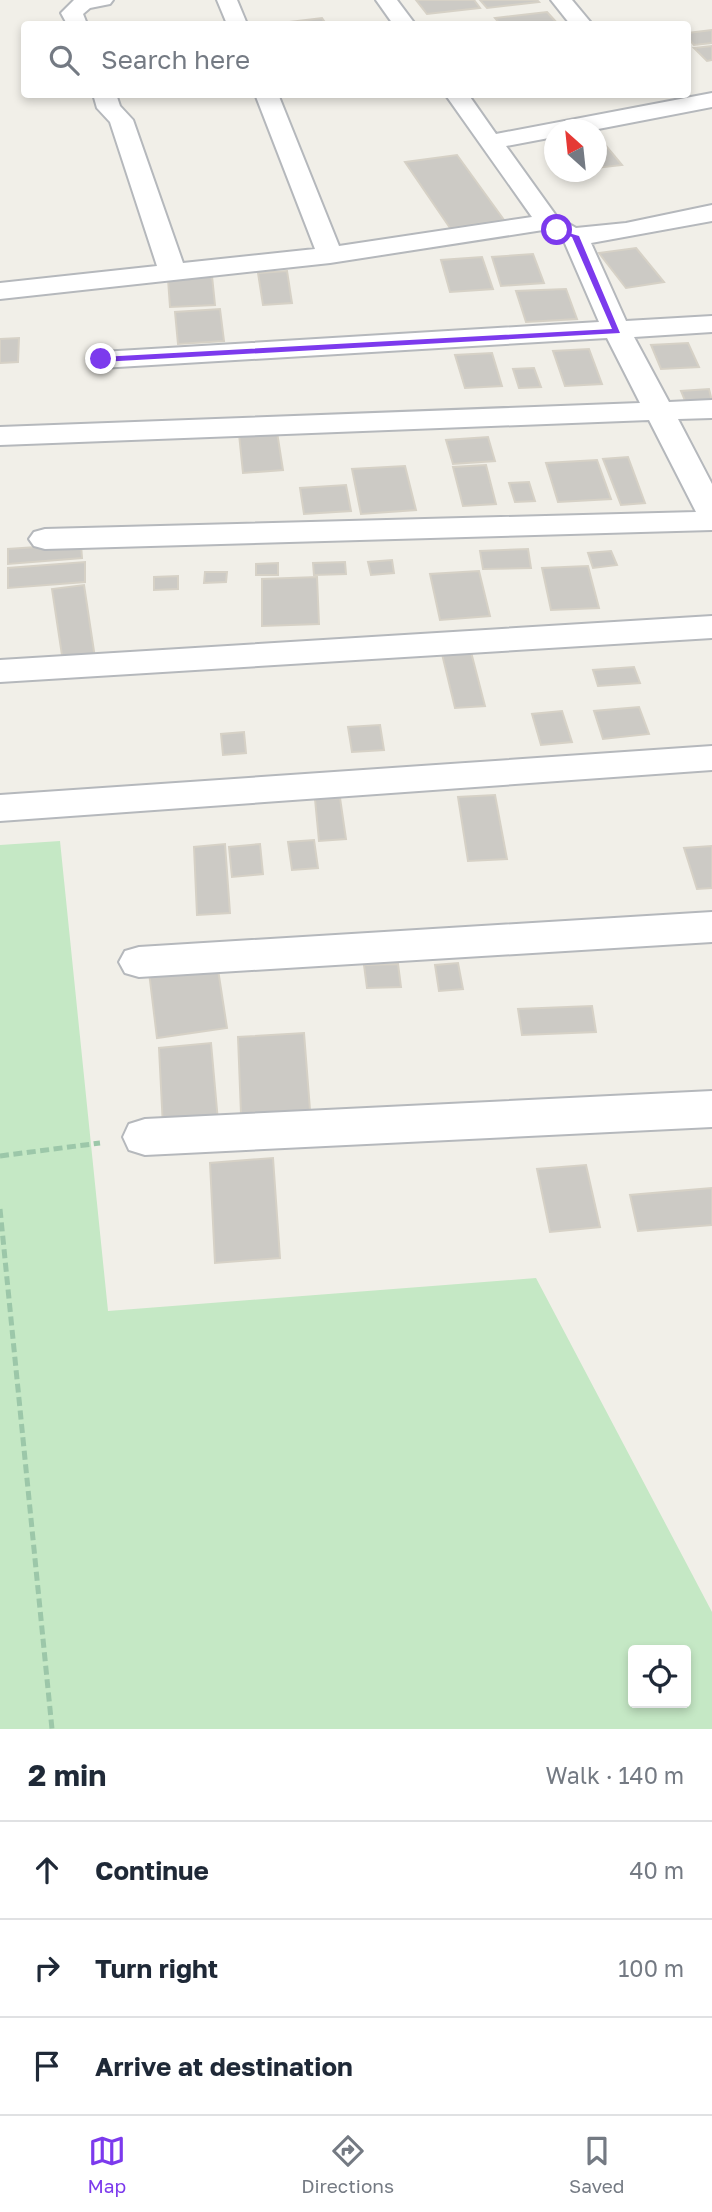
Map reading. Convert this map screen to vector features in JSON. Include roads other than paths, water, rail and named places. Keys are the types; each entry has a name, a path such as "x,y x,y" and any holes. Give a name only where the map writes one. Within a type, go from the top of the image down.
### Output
{"street":[{"path":"228,0 236,21"},
{"path":"386,0 402,21"},
{"path":"561,0 578,21"},
{"path":"76,21 72,13 90,1"},
{"path":"104,98 108,108 121,120 173,273"},
{"path":"268,98 330,254"},
{"path":"459,98 548,222 557,230 575,236 597,234 712,212"},
{"path":"490,142 644,102 712,100"},
{"path":"0,291 330,254 548,222"},
{"path":"575,236 657,412 712,513"},
{"path":"101,359 712,324"},
{"path":"0,436 712,409"},
{"path":"45,539 712,521"},
{"path":"0,671 712,628"},
{"path":"0,808 712,758"},
{"path":"139,962 712,927"},
{"path":"145,1137 712,1109"}]}
